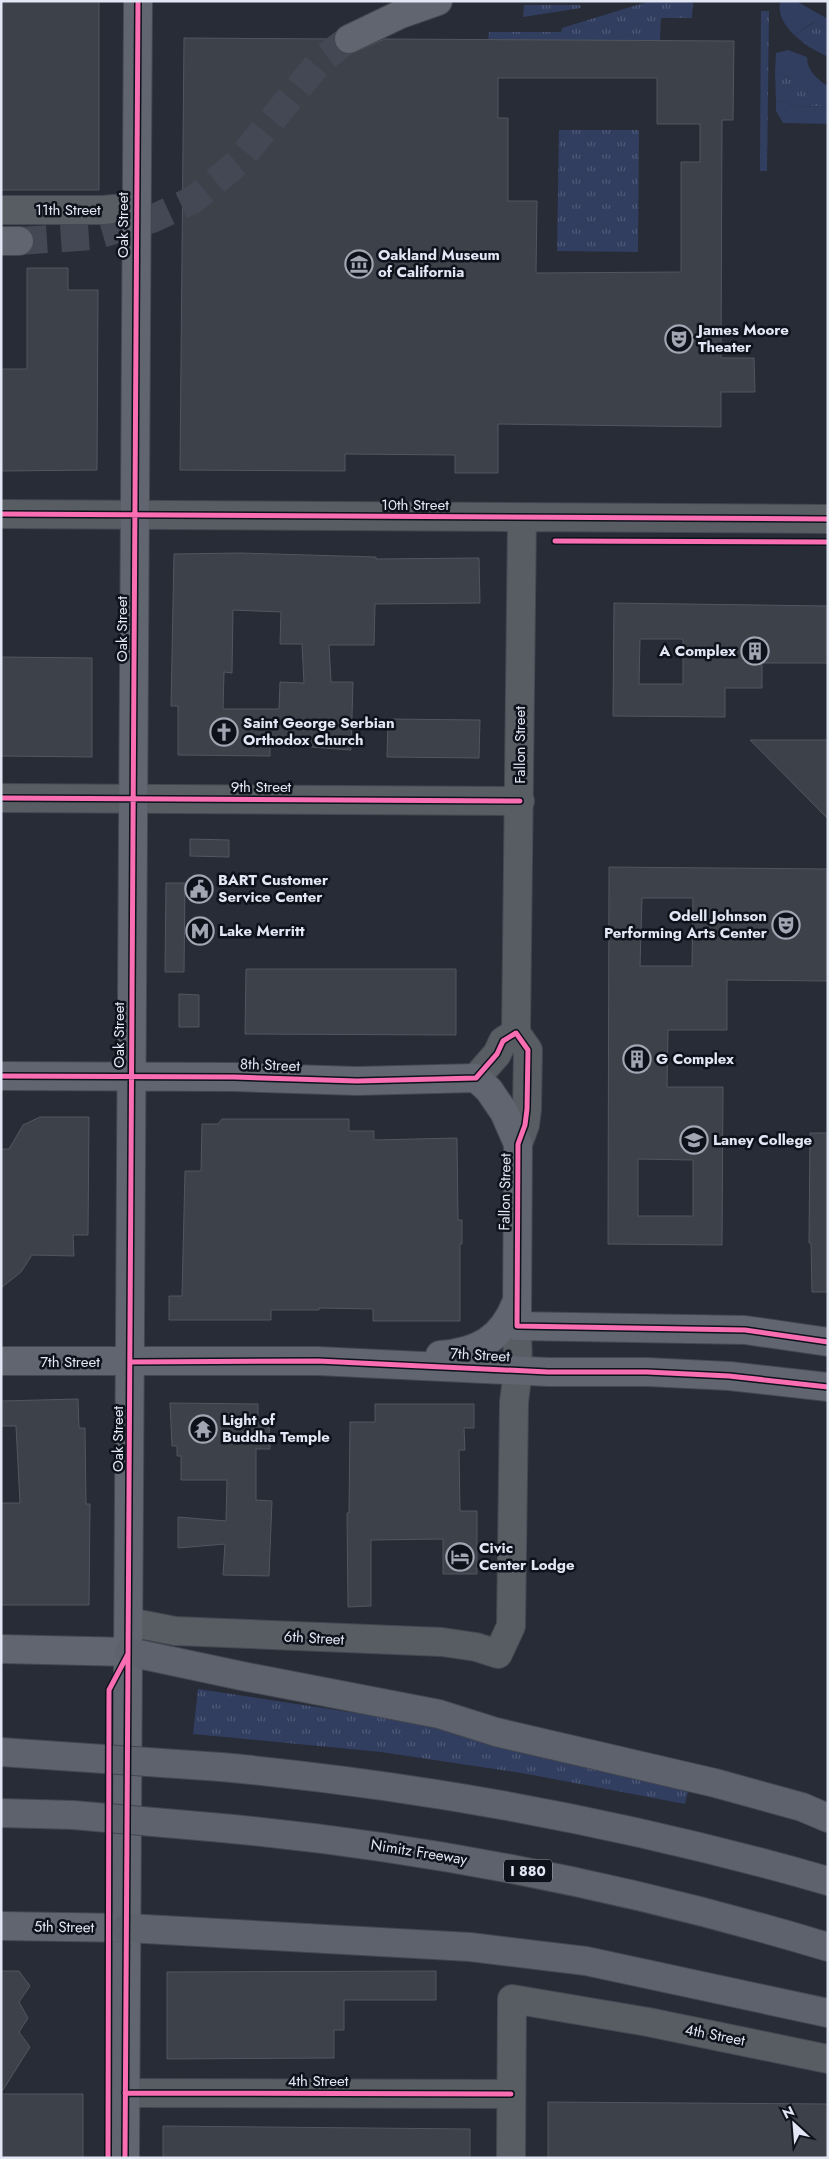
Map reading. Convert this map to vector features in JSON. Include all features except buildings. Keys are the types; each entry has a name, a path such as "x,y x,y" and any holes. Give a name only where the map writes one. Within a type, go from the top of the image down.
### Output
{"highway":[{"path":"129,1652 439,1714 496,1732 715,1783 802,1807 828,1818"},
{"path":"1,1752 221,1767 374,1784 518,1806 660,1836 828,1881"},
{"name":"Nimitz Freeway","path":"1,1813 73,1814 222,1828 393,1848 561,1877 704,1911 828,1947"},
{"path":"127,1928 470,1947 586,1961 828,2013"}],"main road":[{"name":"Oak Street","path":"125,2158 138,1"},
{"path":"349,39 401,14 438,1"},
{"name":"8th Street","path":"1,1076 234,1077 357,1080 476,1078"},
{"path":"476,1078 489,1090 504,1112 518,1144"},
{"name":"Fallon Street","path":"516,1315 518,1144"},
{"path":"318,1361 453,1354 468,1350 494,1338 516,1315 745,1330 828,1342"},
{"name":"7th Street","path":"1,1362 318,1361 518,1370 711,1375 828,1387"},
{"path":"1,1649 129,1652"},
{"name":"5th Street","path":"1,1926 127,1928"}],"street":[{"name":"11th Street","path":"1,210 103,210 136,207"},
{"name":"10th Street","path":"1,514 828,519"},
{"name":"Fallon Street","path":"518,1144 525,1125 527,1109 528,1050 516,1033 522,518"},
{"name":"9th Street","path":"1,798 520,801"},
{"path":"476,1078 497,1054 503,1041 516,1033"},
{"name":"Fallon Street","path":"498,1654 511,1626 514,1402 518,1370 516,1315"},
{"name":"6th Street","path":"129,1622 176,1631 442,1642 476,1647 498,1654"},
{"name":"4th Street","path":"126,2093 511,2094 512,1999 657,2024 828,2059"},
{"path":"511,2094 511,2158"}],"green space":[{"path":"650,1 693,1 692,18 661,18 660,41 488,40 489,32 561,32 562,28"},
{"path":"780,1 796,1 828,19 828,28 814,22 794,35 782,20"},
{"path":"524,5 580,5 581,8 523,17"},
{"path":"761,11 769,11 767,171 760,171"},
{"path":"815,22 828,28 828,57 809,47 794,35"},
{"path":"788,50 807,57 811,70 827,86 814,86 802,83 790,79 779,72 775,72 776,53"},
{"path":"775,72 779,72 802,83 828,86 828,106 799,107 776,100"},
{"path":"776,100 799,107 828,106 828,124 783,123 776,111"},
{"path":"559,130 639,130 638,252 557,251"},
{"path":"198,1689 395,1719 584,1758 689,1788 685,1804 522,1773 381,1752 193,1734"}],"tunnel":[{"path":"19,241 94,236 152,219 193,200 237,163 321,60 349,39"}],"cycle path":[{"path":"125,2158 138,1"},
{"path":"1,514 828,519"},
{"path":"555,541 828,542"},
{"path":"1,798 520,801"},
{"path":"1,1076 234,1077 357,1081 476,1078 497,1054 503,1041 516,1033 528,1050 527,1109 525,1125 518,1144 517,1326 745,1330 828,1342"},
{"path":"131,1362 318,1361 548,1372 647,1372 729,1376 828,1387"},
{"path":"108,2158 109,1690 128,1654"},
{"path":"125,2093 511,2094"}],"place":[{"name":"Oakland Museum of California","path":"359,264"},
{"name":"James Moore Theater","path":"679,339"},
{"name":"A Complex","path":"755,651"},
{"name":"Saint George Serbian Orthodox Church","path":"224,732"},
{"name":"BART Customer Service Center","path":"199,889"},
{"name":"Odell Johnson Performing Arts Center","path":"786,925"},
{"name":"Lake Merritt","path":"200,931"},
{"name":"G Complex","path":"637,1059"},
{"name":"Laney College","path":"694,1140"},
{"name":"Light of Buddha Temple","path":"203,1429"},
{"name":"Civic Center Lodge","path":"460,1557"}]}
